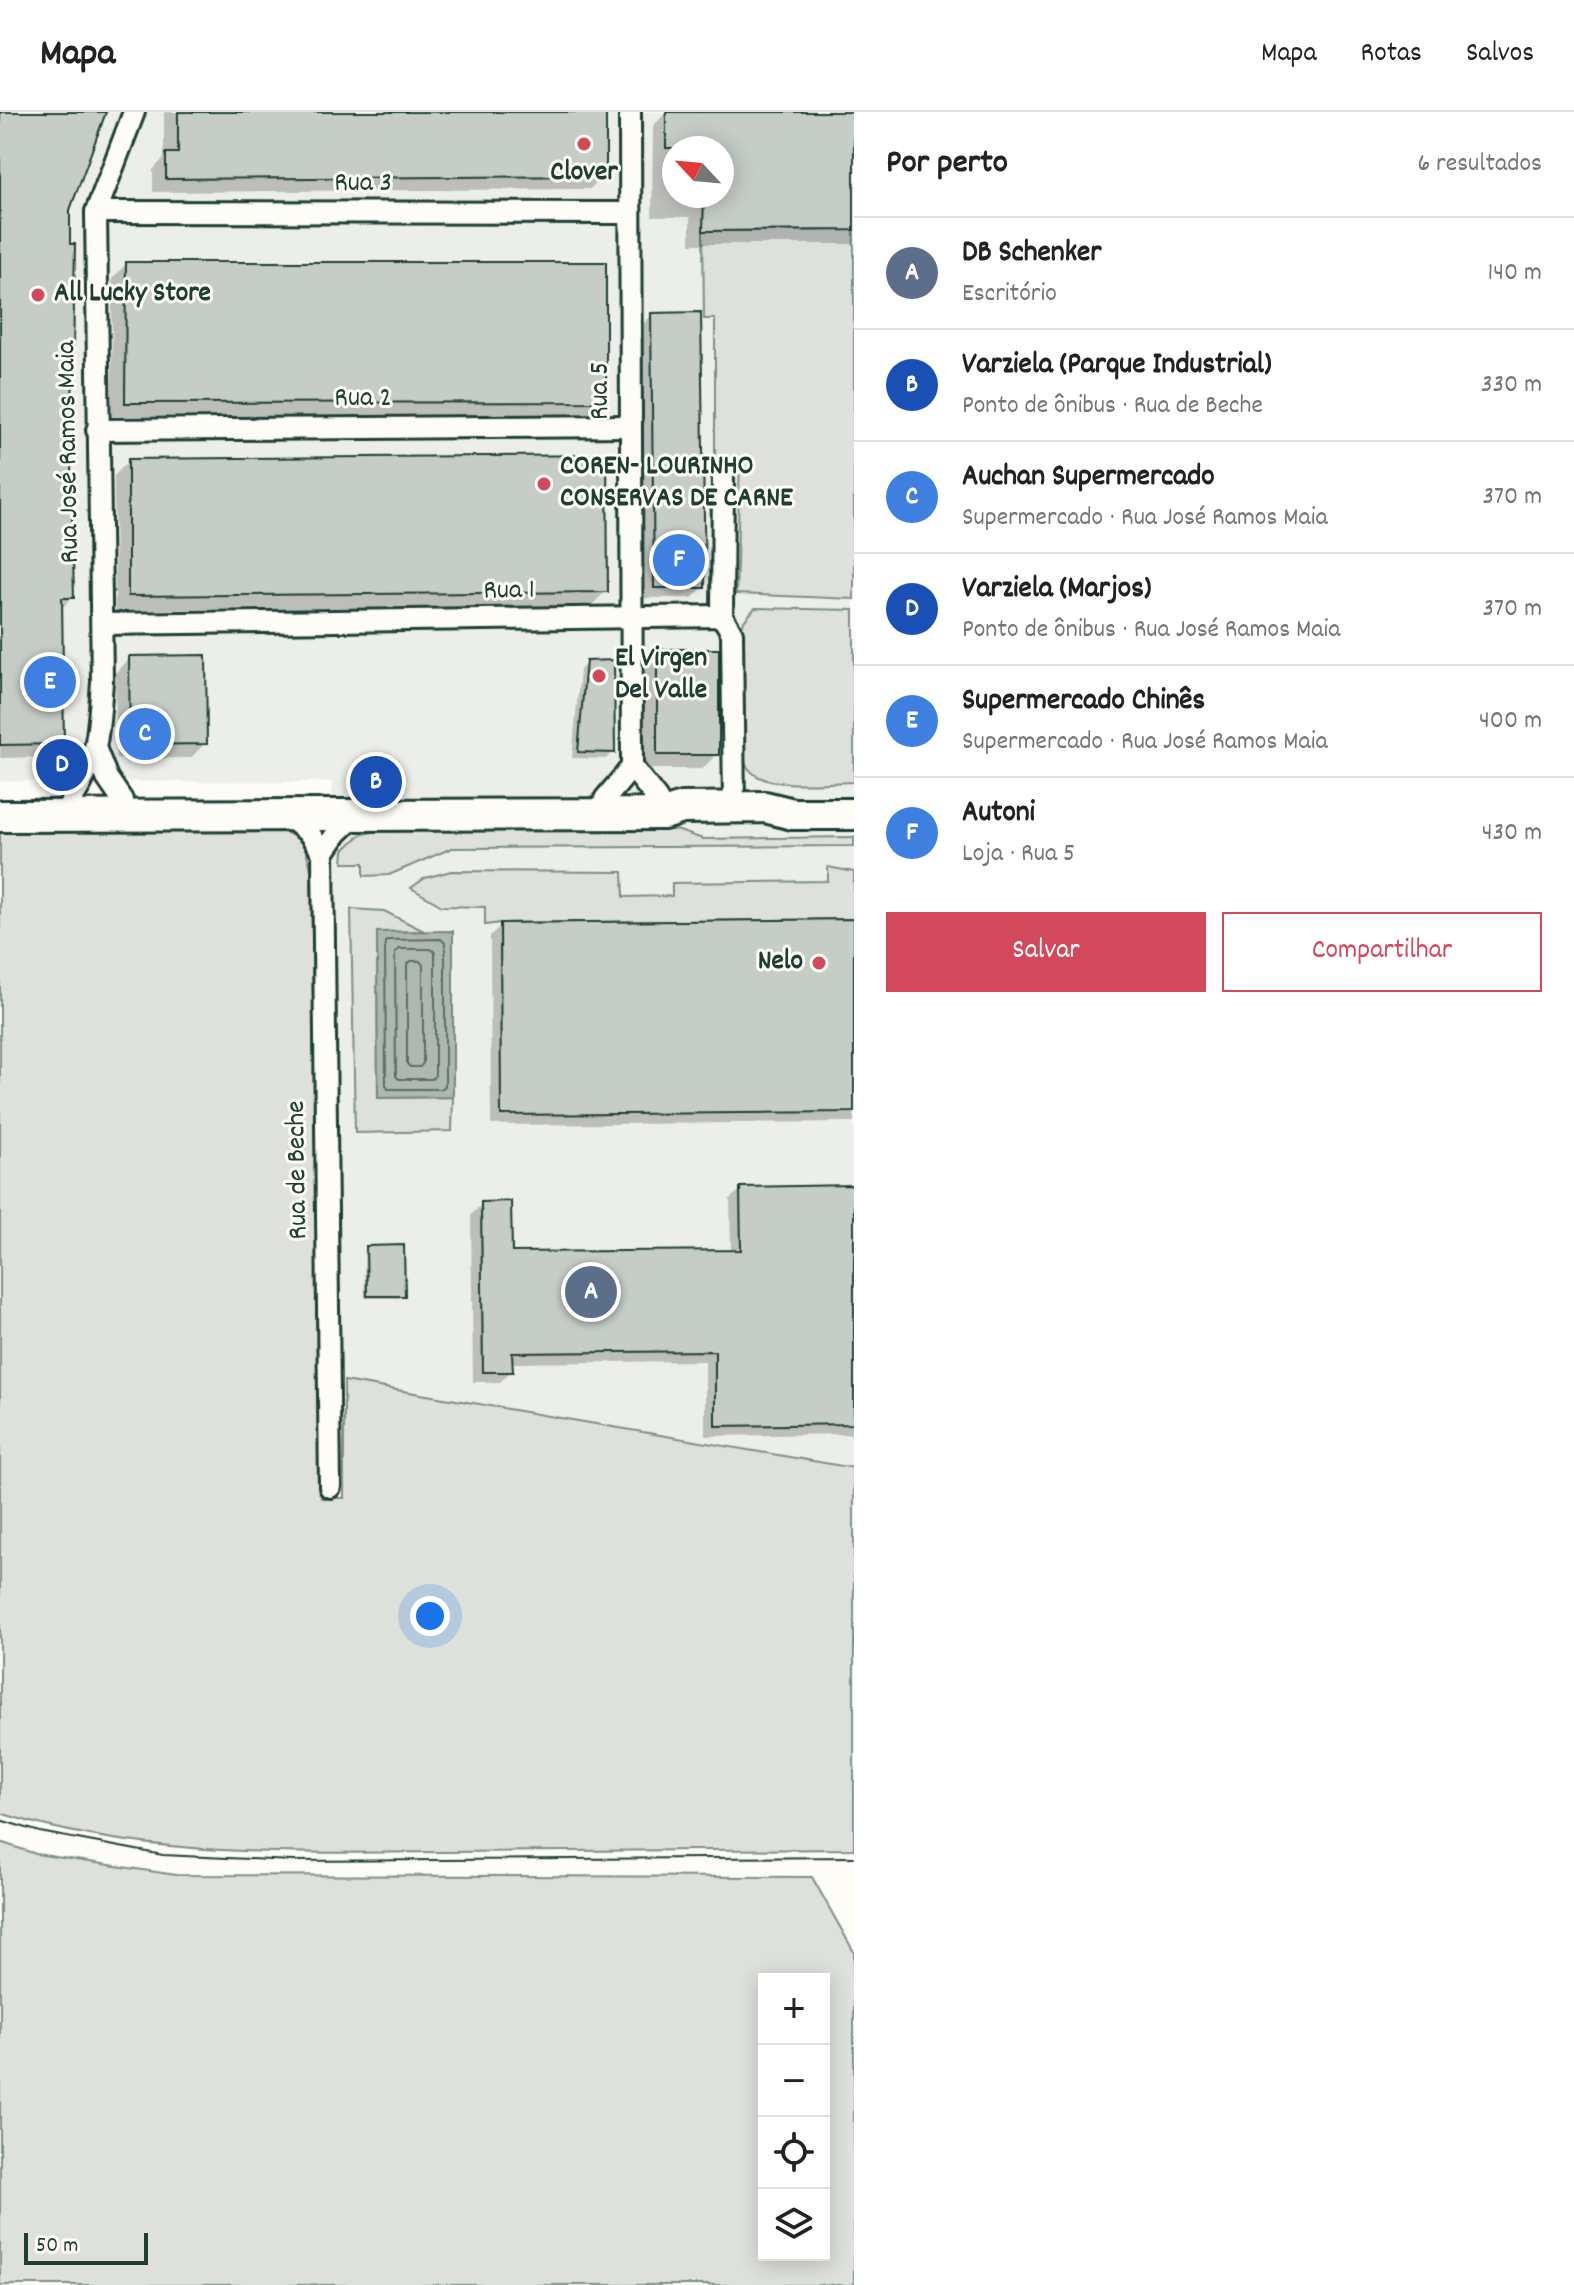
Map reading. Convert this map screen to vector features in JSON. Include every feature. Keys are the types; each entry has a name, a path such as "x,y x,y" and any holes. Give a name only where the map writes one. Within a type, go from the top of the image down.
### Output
{"main road":[{"path":"765,807 791,797 854,797"},
{"path":"0,799 605,799 765,807 793,814 854,814"},
{"path":"0,813 56,807 72,799"},
{"path":"0,813 288,816 664,814 669,803"}],"street":[{"name":"Rua José Ramos Maia","path":"72,799 86,777 96,750 102,682 96,212 134,112"},
{"name":"Rua 5","path":"630,112 632,767"},
{"name":"Rua 3","path":"96,212 630,213"},
{"name":"Rua 2","path":"97,430 629,426"},
{"path":"723,469 722,616 732,633 734,807"},
{"name":"Rua 1","path":"102,624 722,616"},
{"name":"Rua José Ramos Maia","path":"96,750 107,778 122,800"},
{"path":"605,799 632,767 669,803"},
{"path":"288,816 309,833 323,853 337,833 356,815"},
{"name":"Rua de Beche","path":"323,853 330,1487"}],"shaded area":[{"path":"0,112 854,112 854,1468 337,1380 332,782 0,781"},
{"path":"854,230 854,599 736,594 740,459 715,458 715,319 704,319 703,231"},
{"path":"755,608 854,610 854,782 792,783 768,780 752,772 739,753 739,635 744,621"},
{"path":"381,830 676,830 703,839 854,837 854,846 452,848 389,875 364,876 364,863 343,863 344,850 360,835"},
{"path":"0,831 281,831 299,840 306,850 311,870 321,1498 344,1498 344,1381 854,1468 854,1849 329,1853 218,1850 108,1838 54,1828 0,1813"},
{"path":"828,867 854,872 854,919 485,925 485,907 442,906 411,888 425,878 451,871 623,872 624,897 672,896 672,883 828,881"},
{"path":"351,909 384,911 424,931 377,932 378,1098 453,1097 452,1131 355,1133"},
{"path":"0,1842 36,1854 176,1875 812,1877 854,1952 854,2285 0,2285"}],"water":[{"path":"453,931 453,1097 378,1098 377,932"}],"building":[{"path":"0,112 106,112 70,210 70,244 75,244 71,473 74,598 62,598 64,744 0,745"},
{"path":"178,112 606,112 606,176 166,179 166,153 178,153"},
{"path":"666,112 854,112 854,230 703,231 704,208 734,208 734,136 666,136"},
{"path":"126,262 606,262 606,402 125,403"},
{"path":"701,312 705,588 654,588 651,313"},
{"path":"607,455 608,592 128,596 128,459"},
{"path":"657,649 719,649 719,755 657,755"},
{"path":"206,655 207,744 130,745 129,656"},
{"path":"614,660 615,753 578,752 586,661"},
{"path":"854,919 854,1112 501,1115 500,923"},
{"path":"854,1185 854,1424 715,1426 715,1351 512,1353 513,1372 483,1372 481,1202 511,1201 512,1252 741,1250 740,1187"},
{"path":"404,1245 405,1296 367,1296 366,1246"}],"tram line":[{"path":"0,1820 40,1832 163,1855 292,1861 854,1857"}],"place":[{"name":"Clover","path":"584,144"},
{"name":"All Lucky Store","path":"38,295"},
{"name":"COREN- LOURINHO CONSERVAS DE CARNE","path":"544,484"},
{"name":"Autoni","path":"679,560"},
{"name":"El Virgen Del Valle","path":"599,676"},
{"name":"Supermercado Chinês","path":"50,682"},
{"name":"Auchan Supermercado","path":"145,734"},
{"name":"Varziela (Marjos)","path":"62,765"},
{"name":"Varziela (Parque Industrial)","path":"376,782"},
{"name":"Nelo","path":"819,963"},
{"name":"DB Schenker","path":"591,1292"}]}
